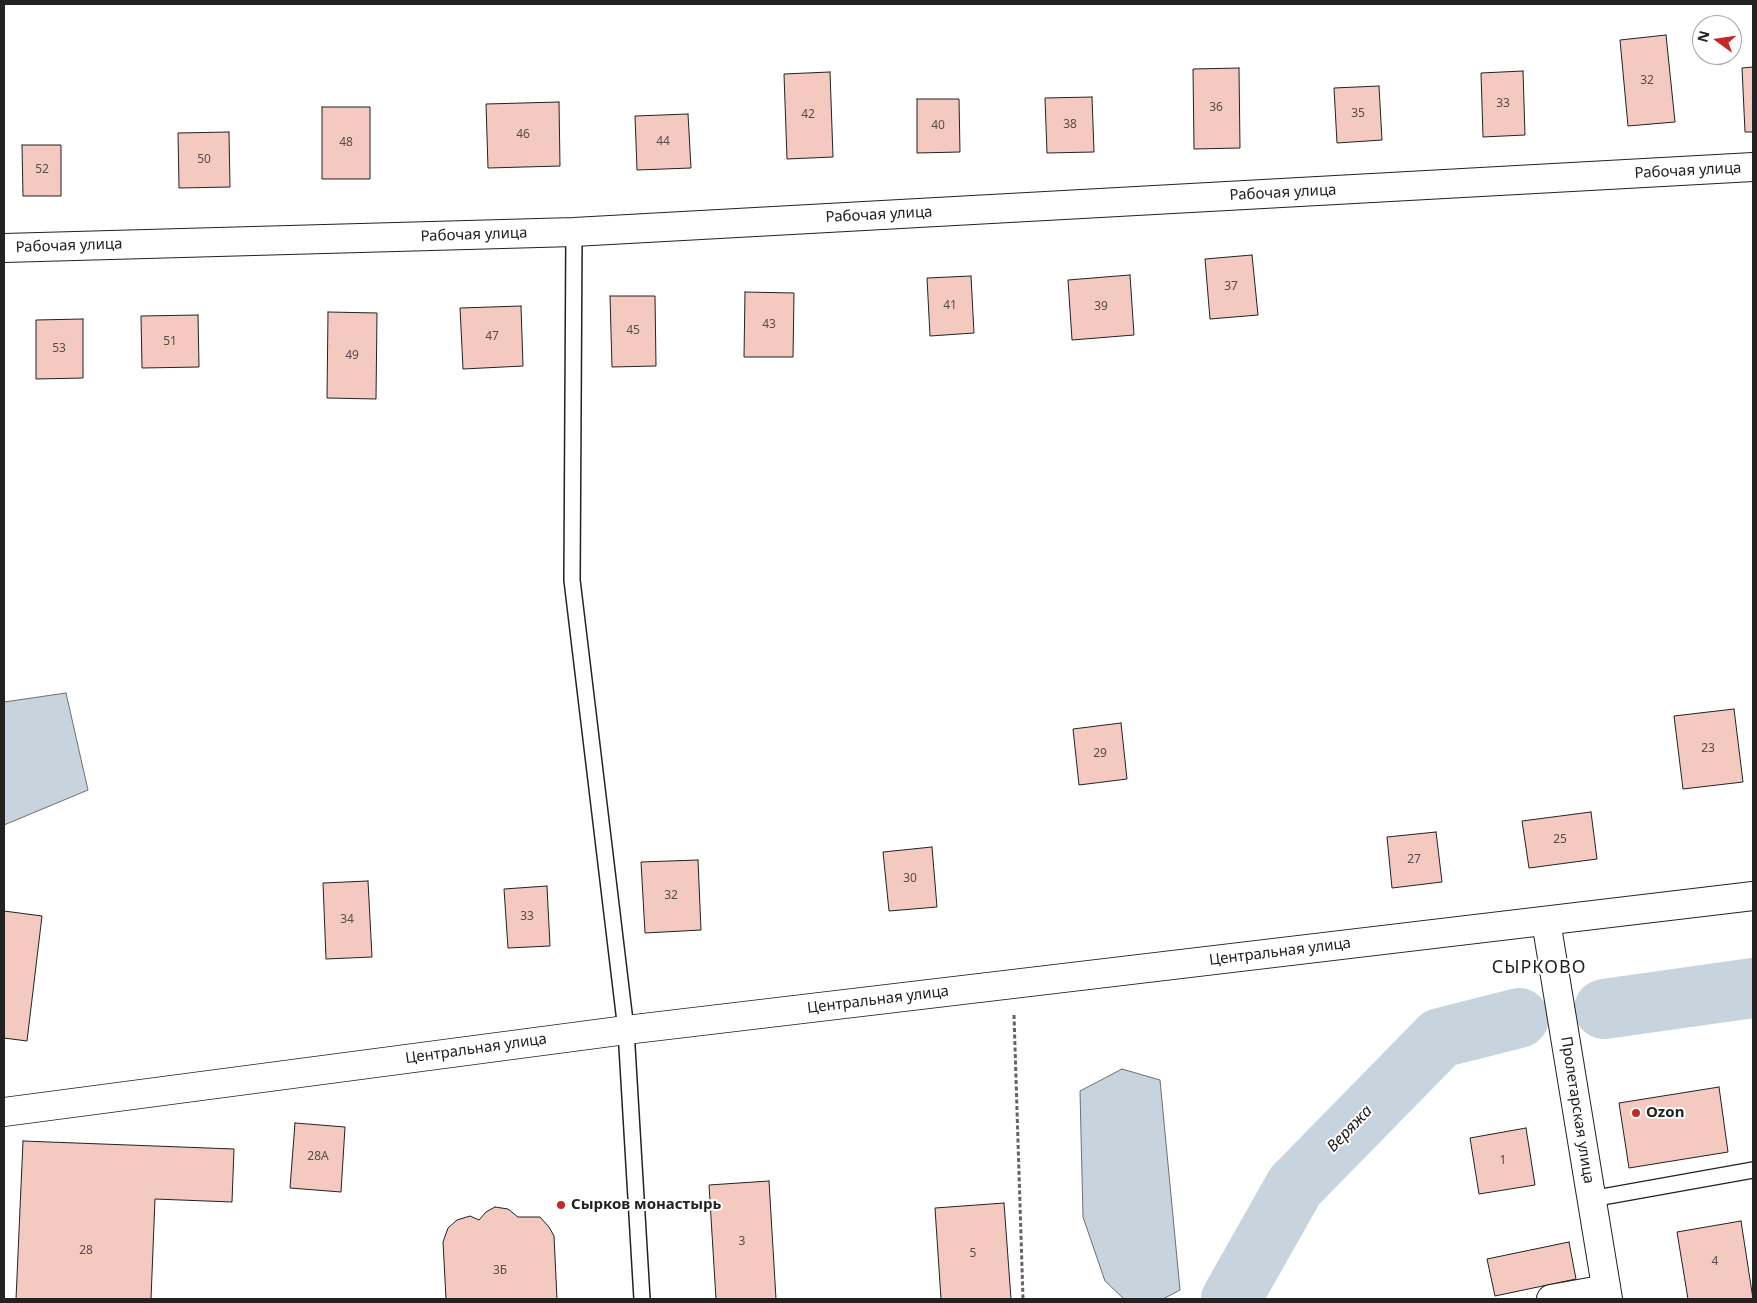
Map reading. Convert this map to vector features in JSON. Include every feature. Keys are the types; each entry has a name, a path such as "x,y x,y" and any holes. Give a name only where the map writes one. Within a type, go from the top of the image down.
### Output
{"street":[{"name":"Рабочая улица","path":"4,248 574,232 1753,167"},
{"name":"Центральная улица","path":"4,1112 626,1030 1753,896"},
{"name":"Пролетарская улица","path":"1546,921 1607,1294"},
{"path":"1551,1299 1607,1294"}],"lane":[{"path":"574,232 572,580 626,1030 642,1299"},
{"path":"1591,1199 1753,1170"}],"path":[{"path":"1013,984 1023,1299"}],"shaded area":[{"path":"66,693 88,790 4,825 4,702"},
{"path":"1122,1069 1160,1080 1180,1290 1163,1299 1124,1299 1105,1281 1083,1217 1080,1091"}],"building":[{"path":"1666,35 1675,122 1628,126 1620,40"},
{"path":"1753,67 1753,132 1745,132 1742,68"},
{"path":"1239,68 1240,148 1194,149 1193,69"},
{"path":"1523,71 1525,135 1483,137 1481,73"},
{"path":"830,72 833,157 787,159 784,74"},
{"path":"1379,86 1382,140 1337,143 1334,88"},
{"path":"1092,97 1094,152 1047,153 1045,98"},
{"path":"917,99 959,99 960,152 917,153"},
{"path":"559,102 560,166 488,168 486,104"},
{"path":"322,107 370,107 370,179 322,179"},
{"path":"688,114 691,168 637,170 635,116"},
{"path":"229,132 230,187 179,188 178,133"},
{"path":"22,145 61,145 61,196 23,196"},
{"path":"1252,255 1258,315 1210,319 1205,259"},
{"path":"1130,275 1134,335 1072,340 1068,280"},
{"path":"971,276 974,333 930,336 927,278"},
{"path":"745,292 794,293 793,357 744,357"},
{"path":"610,296 655,296 656,366 612,367"},
{"path":"521,306 523,366 463,369 460,308"},
{"path":"328,312 377,313 376,399 327,398"},
{"path":"198,315 199,367 142,368 141,316"},
{"path":"83,319 83,378 36,379 36,320"},
{"path":"1734,709 1743,782 1683,789 1674,716"},
{"path":"1121,723 1127,779 1079,785 1073,729"},
{"path":"1591,812 1597,859 1529,868 1522,821"},
{"path":"1436,832 1442,882 1392,888 1387,837"},
{"path":"932,847 937,907 889,911 883,852"},
{"path":"698,860 701,930 645,933 641,862"},
{"path":"368,881 372,957 326,959 323,883"},
{"path":"547,886 550,946 508,948 504,889"},
{"path":"4,911 42,916 27,1041 4,1038"},
{"path":"1719,1087 1728,1152 1629,1168 1619,1103"},
{"path":"295,1123 345,1127 341,1192 290,1188"},
{"path":"1526,1128 1535,1185 1479,1194 1470,1138"},
{"path":"23,1141 234,1149 232,1202 155,1199 151,1299 16,1299"},
{"path":"769,1181 776,1299 716,1299 709,1185"},
{"path":"1004,1203 1011,1299 941,1299 935,1208"},
{"path":"495,1207 508,1209 518,1217 540,1217 549,1227 554,1236 557,1299 446,1299 443,1242 448,1228 457,1220 470,1216 479,1220 486,1212"},
{"path":"1741,1221 1753,1299 1688,1299 1677,1232"},
{"path":"1569,1242 1576,1279 1495,1296 1487,1259"}],"waterway":[{"name":"Веряжа","path":"1604,1009 1753,988"},
{"name":"Веряжа","path":"1231,1299 1295,1186 1440,1038 1519,1018"}],"place":[{"name":"Ozon","path":"1636,1113"},
{"name":"Сырков монастырь","path":"561,1205"}],"district":[{"name":"СЫРКОВО","path":"1539,968"}]}
